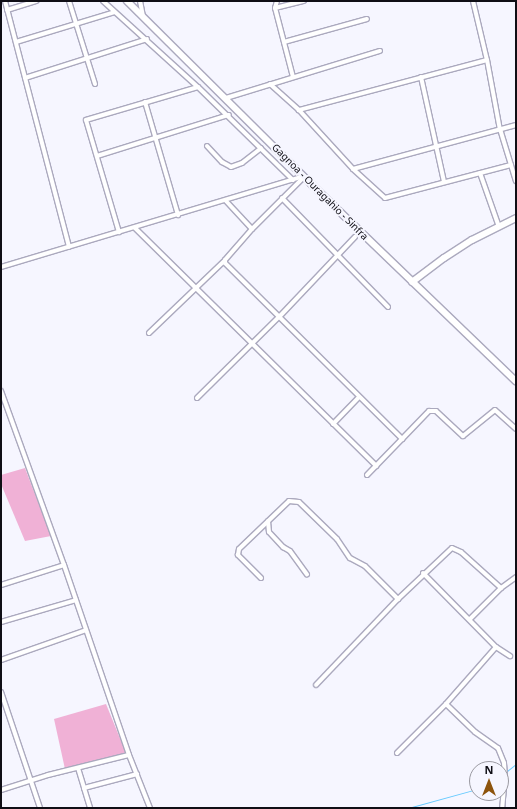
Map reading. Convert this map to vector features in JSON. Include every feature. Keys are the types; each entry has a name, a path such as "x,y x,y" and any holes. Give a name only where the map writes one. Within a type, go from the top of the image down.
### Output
{"main road":[{"name":"Gagnoa - Ouragahio - Sinfra","path":"127,1 412,282 516,381"},
{"path":"412,282 444,258 472,240 516,218"}],"street":[{"path":"5,1 69,247"},
{"path":"7,10 37,1"},
{"path":"69,1 88,58 94,84"},
{"path":"103,1 147,39 229,115 293,180"},
{"path":"140,1 143,16"},
{"path":"277,1 275,8 293,77"},
{"path":"275,8 304,1"},
{"path":"473,1 487,60 500,130 516,181"},
{"path":"16,42 115,12"},
{"path":"284,42 368,19"},
{"path":"25,78 147,39"},
{"path":"226,98 380,51"},
{"path":"299,110 487,60"},
{"path":"421,77 444,182"},
{"path":"270,84 299,110 353,169 385,198 511,165"},
{"path":"119,232 86,120 198,87"},
{"path":"145,102 178,215"},
{"path":"97,156 229,115"},
{"path":"353,169 516,125"},
{"path":"208,146 222,162 231,167 242,163 261,148"},
{"path":"480,173 499,227"},
{"path":"1,266 226,201 304,176"},
{"path":"149,333 225,260 252,228 304,176"},
{"path":"282,198 388,306"},
{"path":"226,201 252,228"},
{"path":"135,228 376,466"},
{"path":"197,398 280,316 355,237"},
{"path":"225,260 225,262 359,397 375,410 402,438"},
{"path":"1,391 64,565 129,755 150,808"},
{"path":"333,424 359,397"},
{"path":"368,475 429,411 436,411 462,436 495,410 516,429"},
{"path":"261,578 238,555 239,549 289,501 299,502 337,538 350,558 365,566 398,599"},
{"path":"268,521 269,532 283,547 290,552 307,574"},
{"path":"316,686 423,573 452,548 461,552 501,588"},
{"path":"1,585 64,565"},
{"path":"423,573 496,647 510,656"},
{"path":"470,619 501,588 516,577"},
{"path":"1,622 76,600"},
{"path":"1,660 86,630"},
{"path":"397,753 446,704 496,647"},
{"path":"1,692 40,808"},
{"path":"446,704 475,732 498,748 504,763 505,776 502,808"},
{"path":"1,790 31,780 129,755"},
{"path":"78,768 90,808"},
{"path":"84,788 137,774"}],"shaded area":[{"path":"25,468 51,536 25,541 1,484 1,475"},
{"path":"106,704 126,753 65,769 54,719"}],"waterway":[{"path":"509,769 516,764"},
{"path":"408,808 469,791"}]}
